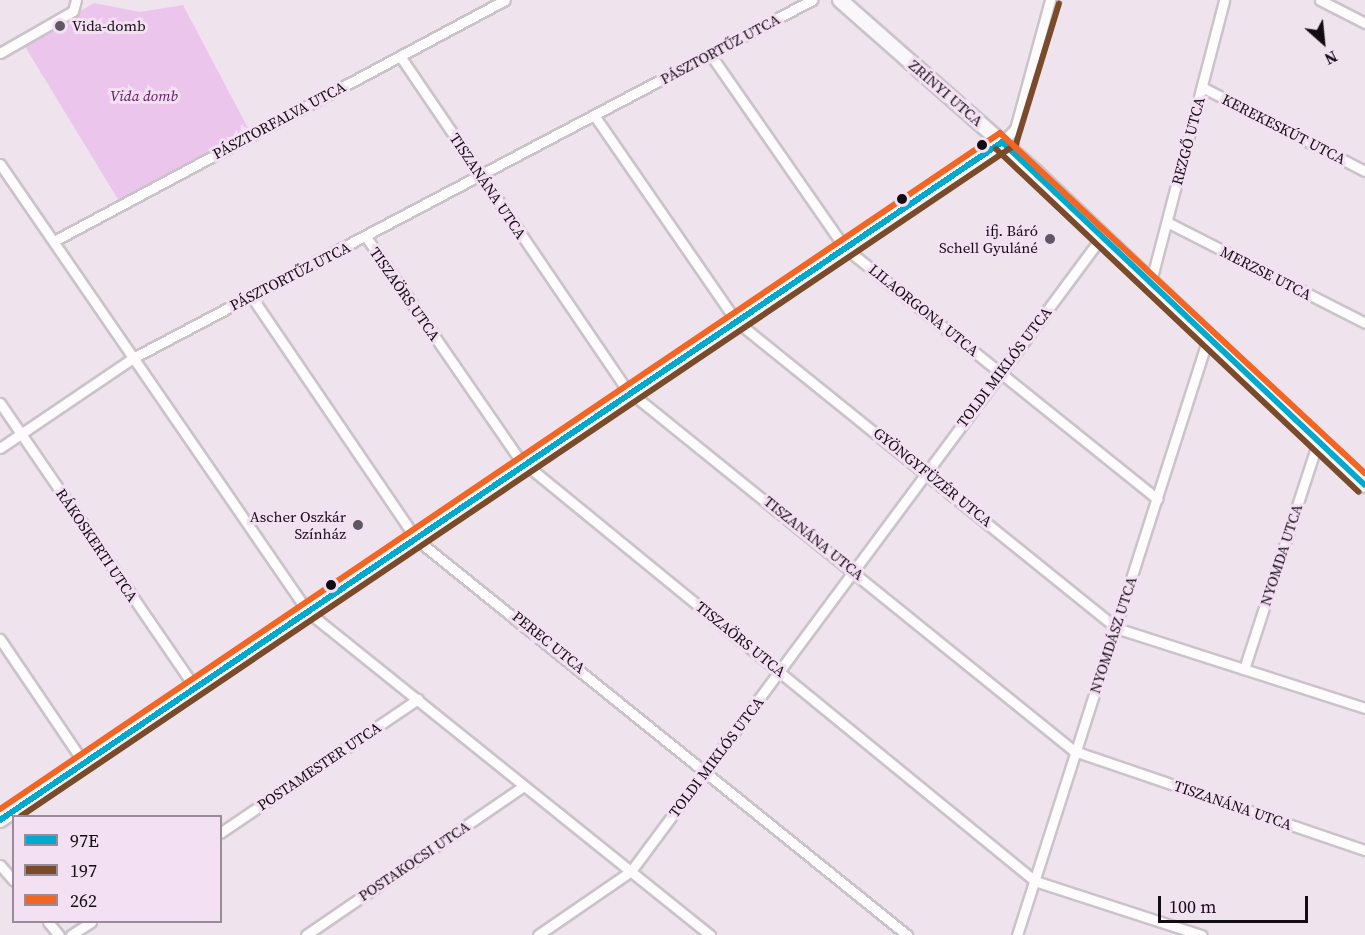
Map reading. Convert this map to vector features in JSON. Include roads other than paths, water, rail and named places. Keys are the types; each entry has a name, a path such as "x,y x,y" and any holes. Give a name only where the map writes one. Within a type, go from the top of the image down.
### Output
{"street":[{"path":"0,53 73,10 76,0"},
{"name":"PÁSZTORFALVA UTCA","path":"54,241 505,0"},
{"name":"PÁSZTORTŰZ UTCA","path":"0,448 133,358 366,237 480,174 596,118 812,0"},
{"name":"ZRÍNYI UTCA","path":"840,0 1002,142 1103,235 1365,485"},
{"path":"0,820 1002,142 1015,129 1050,0"},
{"name":"REZGŐ UTCA","path":"1151,281 1224,0"},
{"path":"1320,0 1365,23"},
{"name":"LILAORGONA UTCA","path":"710,54 844,247 1156,499"},
{"name":"TISZANÁNA UTCA","path":"400,56 630,392 854,569 1074,751 1365,850"},
{"name":"KEREKESKÚT UTCA","path":"1202,87 1365,171"},
{"name":"GYÖNGYFÜZÉR UTCA","path":"596,118 736,321 927,472 1116,628 1365,708"},
{"path":"0,164 308,612 418,699 522,787 710,935"},
{"name":"MERZSE UTCA","path":"1167,222 1365,323"},
{"name":"TOLDI MIKLÓS UTCA","path":"538,935 631,872 1103,235"},
{"name":"TISZAÖRS UTCA","path":"366,237 525,464 1035,881 1201,935"},
{"name":"PEREC UTCA","path":"251,296 416,539 707,769 907,935"},
{"name":"NYOMDÁSZ UTCA","path":"1017,935 1209,335"},
{"name":"RÁKOSKERTI UTCA","path":"0,403 195,688"},
{"name":"NYOMDA UTCA","path":"1244,669 1318,441"},
{"path":"0,639 84,763"},
{"name":"POSTAMESTER UTCA","path":"222,832 418,699"},
{"name":"POSTAKOCSI UTCA","path":"306,935 522,787"},
{"path":"0,865 12,879"},
{"path":"50,923 59,935"},
{"path":"71,935 88,923"}],"place":[{"name":"Vida-domb","path":"60,26"},
{"name":"ifj. Báró Schell Gyuláné","path":"1050,239"},
{"name":"Ascher Oszkár Színház","path":"358,525"}],"park label":[{"name":"Vida domb","path":"144,96"}]}
